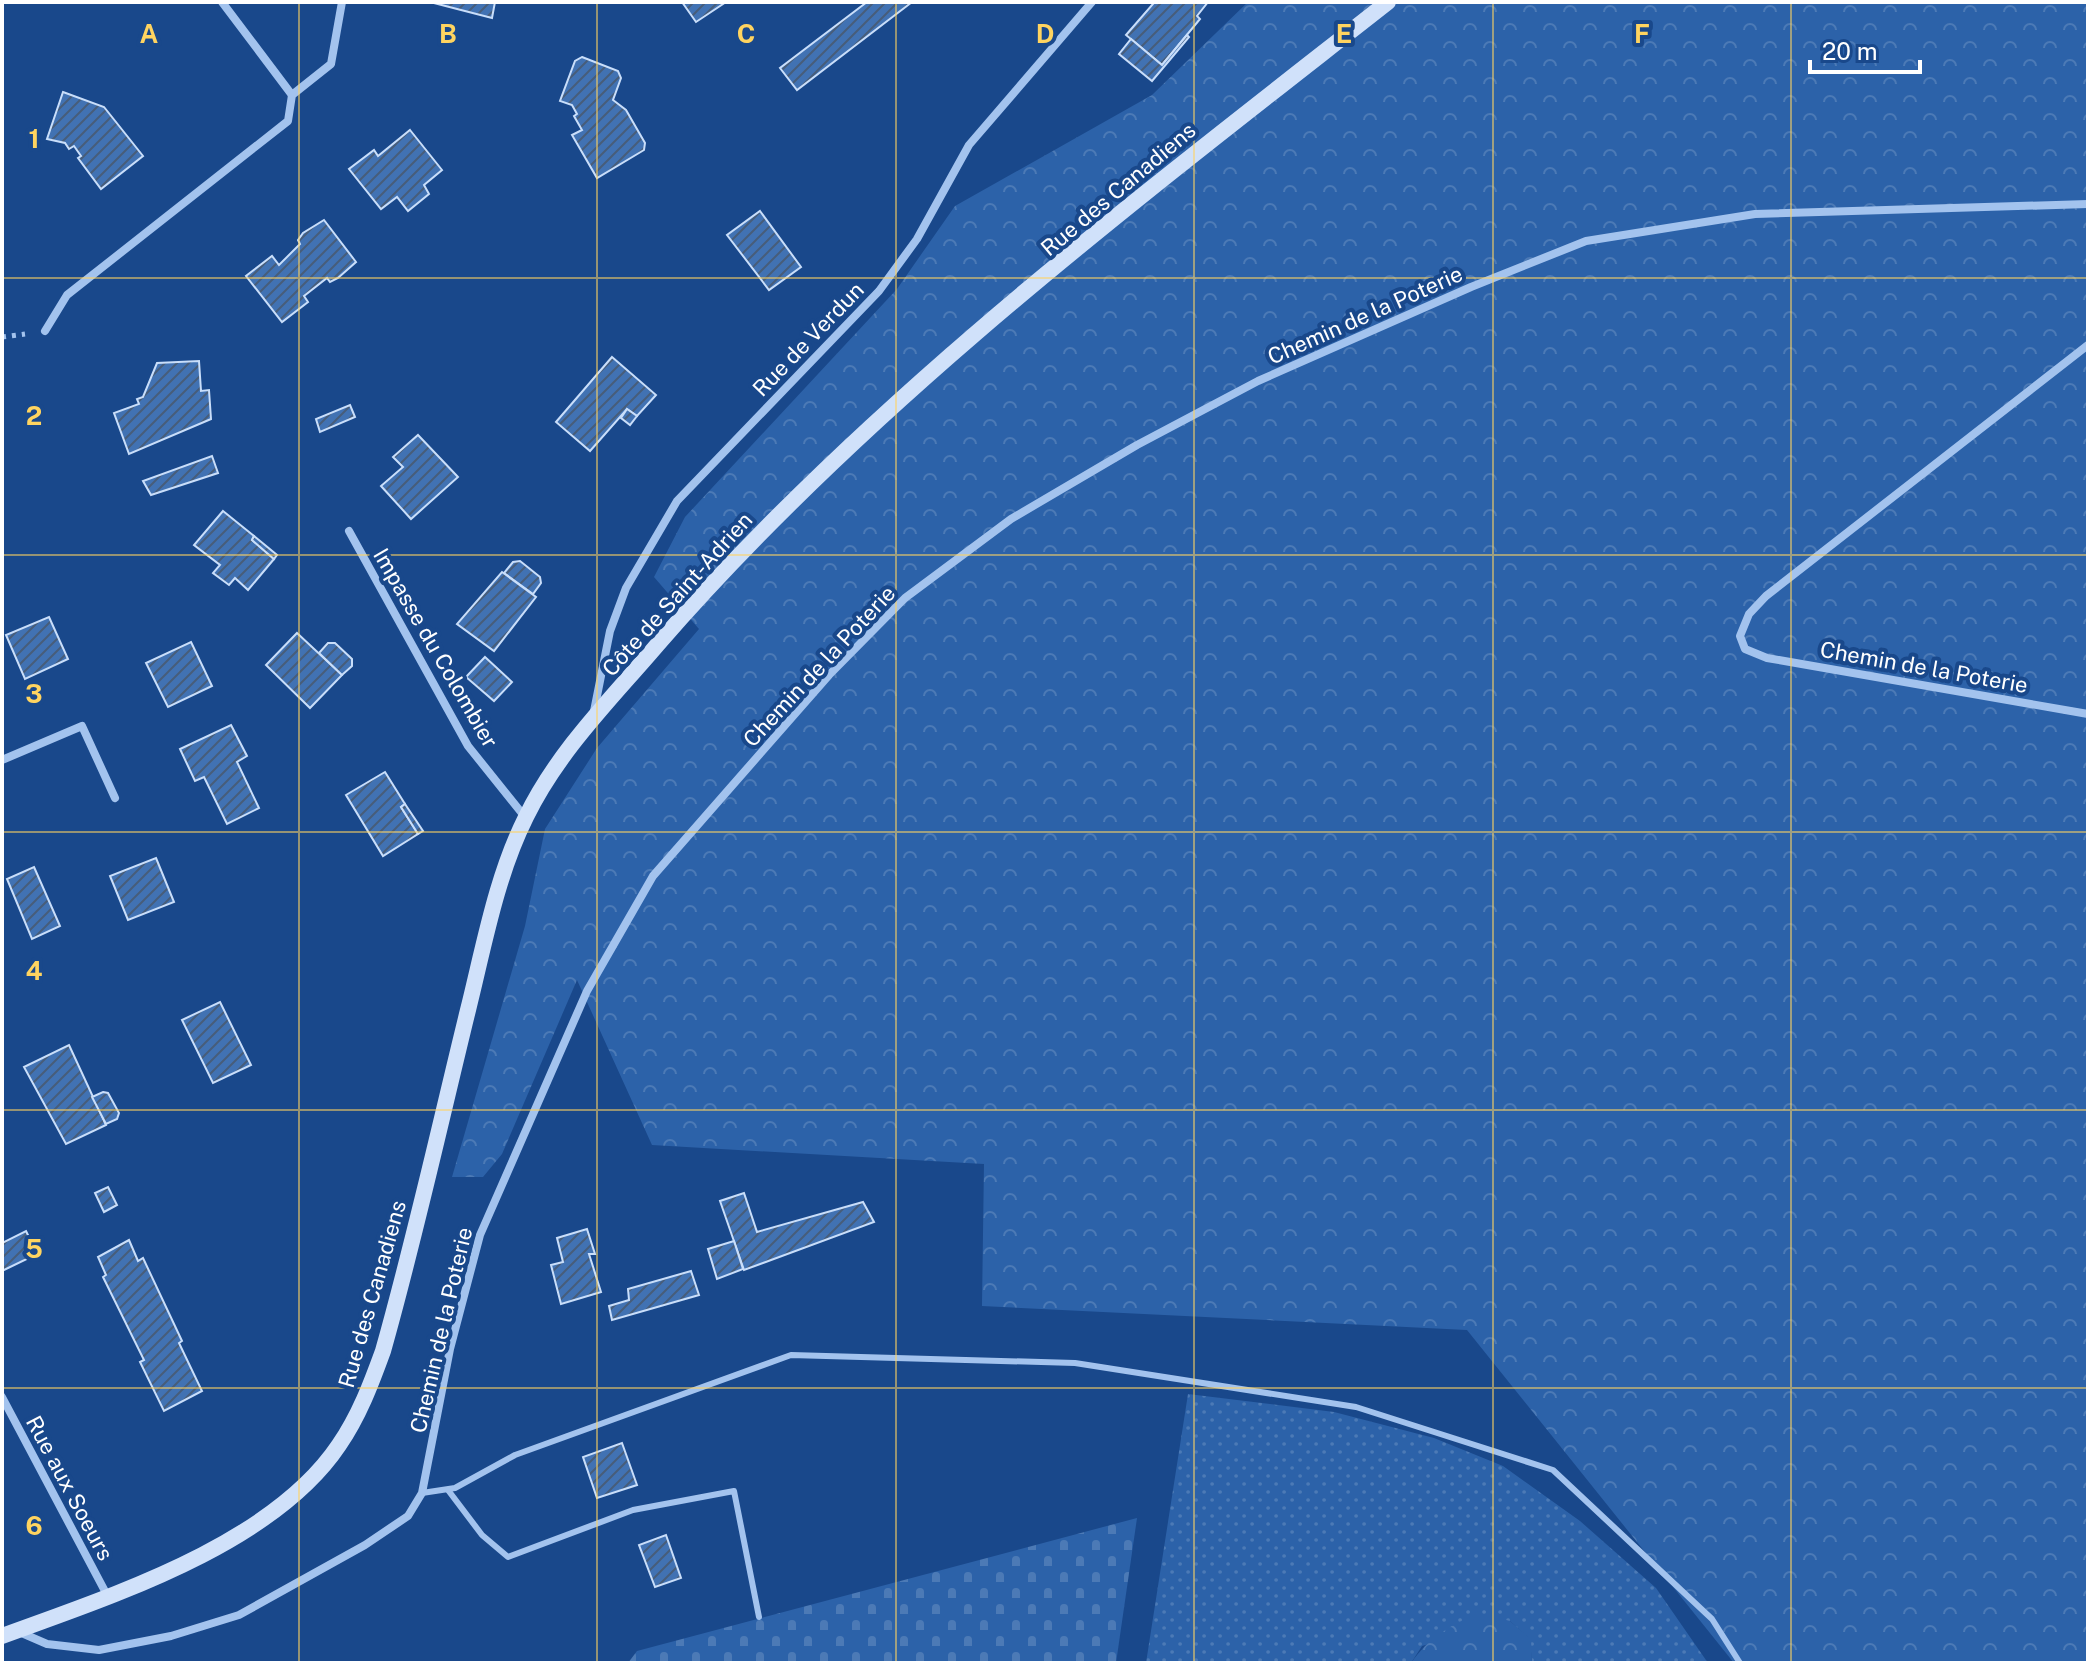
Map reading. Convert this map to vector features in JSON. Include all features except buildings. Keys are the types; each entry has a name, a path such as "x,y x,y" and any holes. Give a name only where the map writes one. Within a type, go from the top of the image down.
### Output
{"main road":[{"name":"Rue des Canadiens","path":"881,417 1163,178 1388,2"},
{"name":"Côte de Saint-Adrien","path":"525,818 563,754 719,574 881,417"},
{"name":"Rue des Canadiens","path":"9,1633 107,1595 239,1536 305,1485 339,1447 367,1398 394,1313 486,935 525,818"}],"street":[{"path":"222,2 292,95"},
{"path":"45,331 67,295 288,121 292,95 331,64 342,2"},
{"name":"Rue de Verdun","path":"593,720 610,631 626,588 677,501 879,291 917,239 969,145 1092,2"},
{"name":"Chemin de la Poterie","path":"9,1633 47,1644 99,1650 171,1636 239,1615 365,1545 408,1516 422,1493 450,1349 480,1235 587,991 653,876 829,675 905,598 1011,519 1164,430 1272,375 1471,287 1586,241 1755,214 2088,204"},
{"name":"Chemin de la Poterie","path":"2088,345 1766,596 1749,614 1740,636 1745,649 1767,658 2088,714"},
{"name":"Impasse du Colombier","path":"349,531 468,746 525,818"},
{"path":"2,760 82,726 115,798"},
{"name":"Rue aux Soeurs","path":"2,1397 107,1595"}],"lane":[{"path":"422,1493 448,1490 515,1455 791,1355 1075,1363 1356,1407 1553,1470 1712,1619 1740,1663"},
{"path":"448,1490 482,1535 508,1557 633,1510 734,1491 759,1617"}],"green space":[{"path":"1248,2 2088,2 2088,1663 1734,1663 1467,1330 982,1306 984,1164 652,1145 577,980 502,1154 483,1177 452,1177 525,926 545,829 597,748 699,629 654,577 685,517 897,289 955,206 1152,95"},
{"path":"1188,1394 1334,1412 1434,1438 1503,1466 1580,1521 1656,1588 1708,1663 1532,1663 1530,1639 1510,1621 1422,1646 1411,1663 1146,1663"},
{"path":"1137,1518 1116,1663 628,1663 637,1651"},
{"path":"1479,1613 1510,1621 1531,1639 1532,1663 1411,1663 1441,1633"}]}
